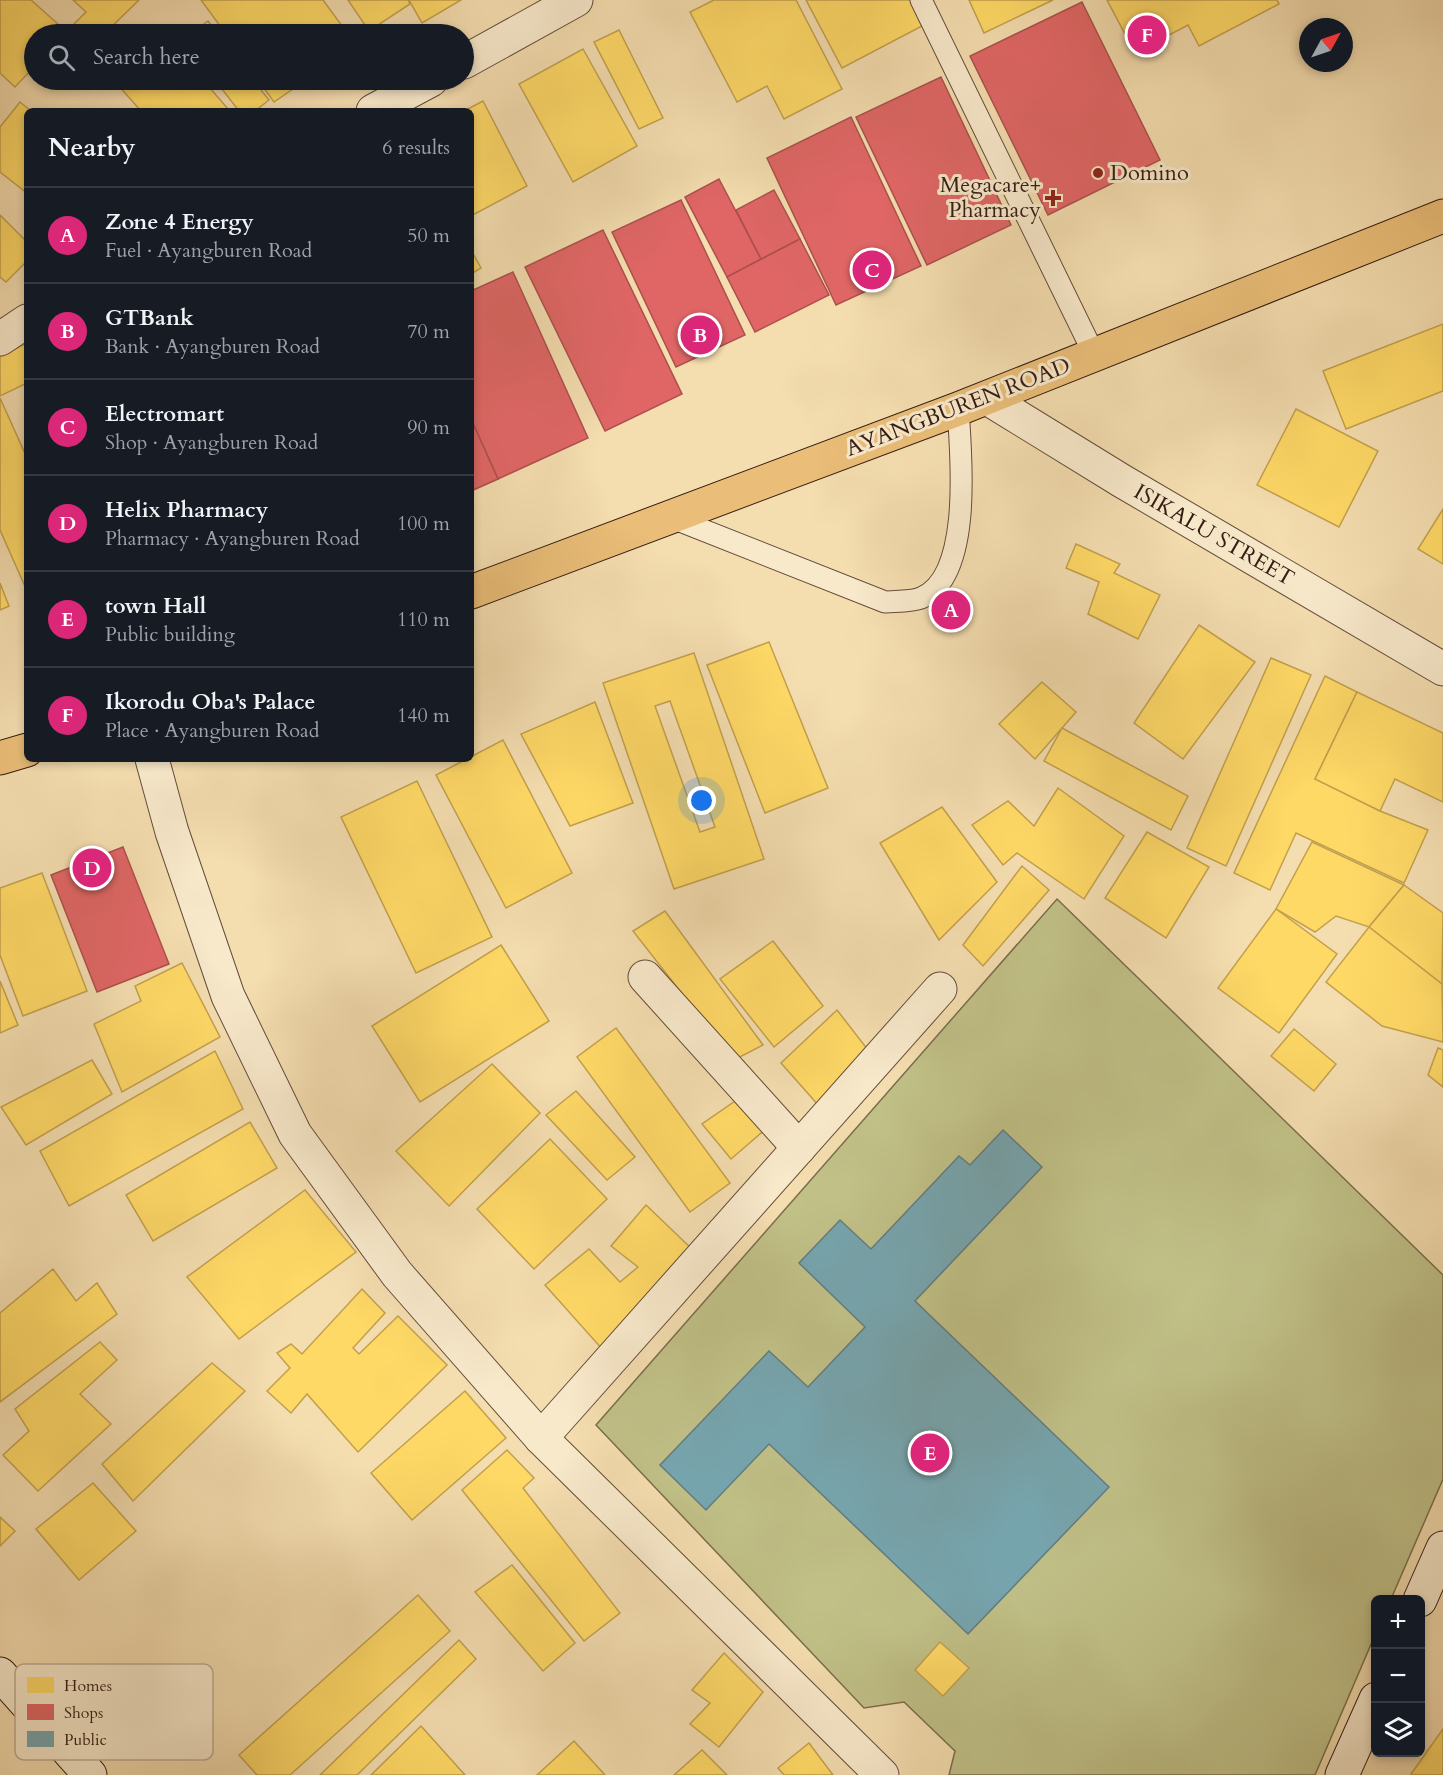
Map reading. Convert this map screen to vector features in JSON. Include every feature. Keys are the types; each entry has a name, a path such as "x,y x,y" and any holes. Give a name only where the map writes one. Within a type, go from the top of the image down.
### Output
{"main road":[{"name":"AYANGBUREN ROAD","path":"474,591 973,404 1443,216"},
{"path":"0,758 24,751"}],"street":[{"path":"474,56 576,0"},
{"path":"379,108 412,90"},
{"path":"0,339 24,323"},
{"name":"ISIKALU STREET","path":"973,404 1132,487 1443,669"},
{"path":"153,762 172,832 228,996 295,1134 397,1274 542,1438 882,1775"},
{"path":"645,977 799,1148"},
{"path":"542,1438 940,989"},
{"path":"1422,1595 1443,1548"},
{"path":"0,1674 15,1691"},
{"path":"1342,1775 1374,1703"},
{"path":"77,1760 90,1775"}],"lane":[{"path":"921,0 1094,354"},
{"path":"670,517 885,602 921,598 943,580 955,552 973,404"}],"green space":[{"path":"1057,899 1443,1275 1443,1479 1393,1595 1371,1595 1371,1644 1315,1775 949,1775 955,1751 904,1702 864,1708 596,1425"}],"building: Homes":[{"path":"0,0 31,0 58,24 24,24 24,78 15,87 0,73"},
{"path":"73,0 139,0 114,24 74,24 86,12"},
{"path":"201,0 323,0 341,24 219,24"},
{"path":"348,0 408,0 410,4 380,24 364,24"},
{"path":"409,0 461,0 422,23"},
{"path":"714,0 796,0 842,89 784,119 767,86 737,102 690,12"},
{"path":"806,0 911,0 924,25 842,68"},
{"path":"969,0 1053,0 984,33"},
{"path":"1107,0 1277,0 1279,4 1199,46 1188,25 1135,53"},
{"path":"619,30 663,118 639,129 594,42"},
{"path":"583,49 637,146 573,182 519,84"},
{"path":"122,90 212,90 227,108 138,108"},
{"path":"223,90 261,90 269,100 259,108 237,108"},
{"path":"265,90 291,90 274,102"},
{"path":"483,101 527,186 474,214 474,108 470,108"},
{"path":"20,102 27,108 24,108 24,191 0,172 0,127"},
{"path":"0,215 24,239 24,264 6,282 0,277"},
{"path":"474,255 481,268 474,272"},
{"path":"1443,324 1443,391 1346,429 1323,371"},
{"path":"24,344 24,384 0,396 0,356"},
{"path":"0,398 24,451 24,584 0,530"},
{"path":"1296,409 1378,451 1339,527 1257,485"},
{"path":"1443,509 1443,564 1418,549"},
{"path":"1076,544 1120,564 1114,573 1160,595 1138,639 1088,614 1099,582 1066,568"},
{"path":"0,583 9,606 0,610"},
{"path":"1199,625 1255,662 1183,759 1134,723"},
{"path":"769,642 828,788 765,813 707,665"},
{"path":"694,653 764,859 674,889 603,683","holes":["670,701 715,827 700,832 655,706"]},
{"path":"1271,658 1311,675 1226,866 1187,848"},
{"path":"1325,676 1357,692 1315,779 1380,811 1428,830 1404,883 1296,833 1270,890 1234,873"},
{"path":"1042,682 1076,712 1035,759 999,724"},
{"path":"1357,692 1443,733 1443,802 1395,779 1380,811 1315,779"},
{"path":"595,702 633,803 570,826 521,734"},
{"path":"1062,728 1188,796 1171,830 1044,761"},
{"path":"503,740 572,873 506,908 436,775 461,762 474,762 474,755"},
{"path":"417,781 492,937 416,973 341,817"},
{"path":"1058,788 1124,836 1084,899 1017,853 1003,865 972,825 1008,801 1034,826"},
{"path":"942,807 997,882 939,940 880,843"},
{"path":"1147,832 1209,867 1166,938 1105,898"},
{"path":"1312,842 1404,885 1369,927 1336,916 1315,932 1276,909"},
{"path":"1022,866 1049,890 983,966 963,945"},
{"path":"42,873 87,991 23,1016 0,955 0,888"},
{"path":"1404,885 1443,913 1442,984 1369,927"},
{"path":"1276,909 1337,954 1279,1033 1218,988"},
{"path":"665,911 763,1045 734,1060 633,931"},
{"path":"1369,927 1442,984 1443,1042 1382,1026 1326,982"},
{"path":"773,941 823,1006 774,1047 720,979"},
{"path":"501,945 549,1021 420,1102 372,1026"},
{"path":"182,963 220,1037 122,1092 94,1024 141,1001 135,986"},
{"path":"0,981 18,1025 0,1033"},
{"path":"837,1010 868,1050 820,1107 781,1063"},
{"path":"616,1028 730,1183 690,1212 577,1057"},
{"path":"1294,1029 1336,1064 1314,1091 1271,1056"},
{"path":"1438,1048 1443,1050 1443,1087 1428,1075"},
{"path":"215,1051 243,1109 69,1206 40,1151"},
{"path":"92,1060 112,1094 26,1145 1,1107"},
{"path":"492,1064 540,1113 449,1206 396,1151"},
{"path":"576,1091 635,1157 607,1180 546,1115"},
{"path":"741,1097 767,1128 731,1159 702,1124"},
{"path":"250,1122 277,1168 153,1241 126,1195"},
{"path":"550,1139 607,1199 534,1269 477,1209"},
{"path":"305,1190 356,1252 239,1339 187,1277"},
{"path":"646,1205 694,1251 603,1350 545,1285 589,1249 620,1282 638,1267 611,1246"},
{"path":"53,1269 76,1301 97,1283 117,1314 0,1402 0,1313"},
{"path":"362,1289 385,1313 353,1348 359,1354 398,1316 447,1365 358,1452 307,1394 291,1413 267,1391 290,1368 277,1353 291,1344 302,1354"},
{"path":"100,1342 117,1360 80,1394 111,1424 38,1491 3,1455 29,1431 15,1409"},
{"path":"212,1363 245,1391 133,1501 102,1464"},
{"path":"465,1391 506,1438 412,1520 371,1473"},
{"path":"507,1450 534,1478 523,1488 620,1613 584,1641 462,1490"},
{"path":"93,1483 136,1531 79,1580 36,1529"},
{"path":"0,1517 15,1531 0,1546"},
{"path":"512,1565 575,1643 543,1671 475,1592"},
{"path":"418,1595 450,1631 290,1775 257,1775 239,1755"},
{"path":"459,1640 476,1659 357,1775 320,1775"},
{"path":"940,1642 969,1668 943,1696 915,1670"},
{"path":"724,1653 763,1692 719,1747 690,1724 710,1703 692,1690"},
{"path":"421,1726 465,1775 371,1775"},
{"path":"1443,1729 1443,1775 1411,1774"},
{"path":"574,1741 605,1775 537,1775"},
{"path":"809,1743 833,1775 784,1775 778,1768"},
{"path":"702,1750 727,1775 674,1775"}],"building: Shops":[{"path":"1082,2 1160,160 1048,215 970,56"},
{"path":"941,77 1011,225 927,265 856,117"},
{"path":"851,117 921,266 836,305 767,158"},
{"path":"719,179 761,259 727,277 685,197"},
{"path":"774,190 800,239 761,259 736,210"},
{"path":"681,200 745,335 676,367 612,232"},
{"path":"603,230 682,394 605,431 525,267"},
{"path":"800,239 829,295 755,332 727,277"},
{"path":"513,272 588,438 498,479 474,426 474,290"},
{"path":"474,426 498,479 474,490"},
{"path":"123,847 169,964 97,992 51,875"}],"building: Public":[{"path":"1003,1130 1042,1167 915,1301 1109,1487 968,1634 769,1444 706,1510 660,1465 769,1351 808,1387 865,1327 799,1263 840,1220 871,1249 959,1156 970,1165"}],"place":[{"name":"Ikorodu Oba's Palace","path":"1147,35"},
{"name":"Domino","path":"1098,173"},
{"name":"Megacare+ Pharmacy","path":"1053,198"},
{"name":"Electromart","path":"872,270"},
{"name":"GTBank","path":"700,335"},
{"name":"Zone 4 Energy","path":"951,610"},
{"name":"Helix Pharmacy","path":"92,868"},
{"name":"town Hall","path":"930,1453"}]}
